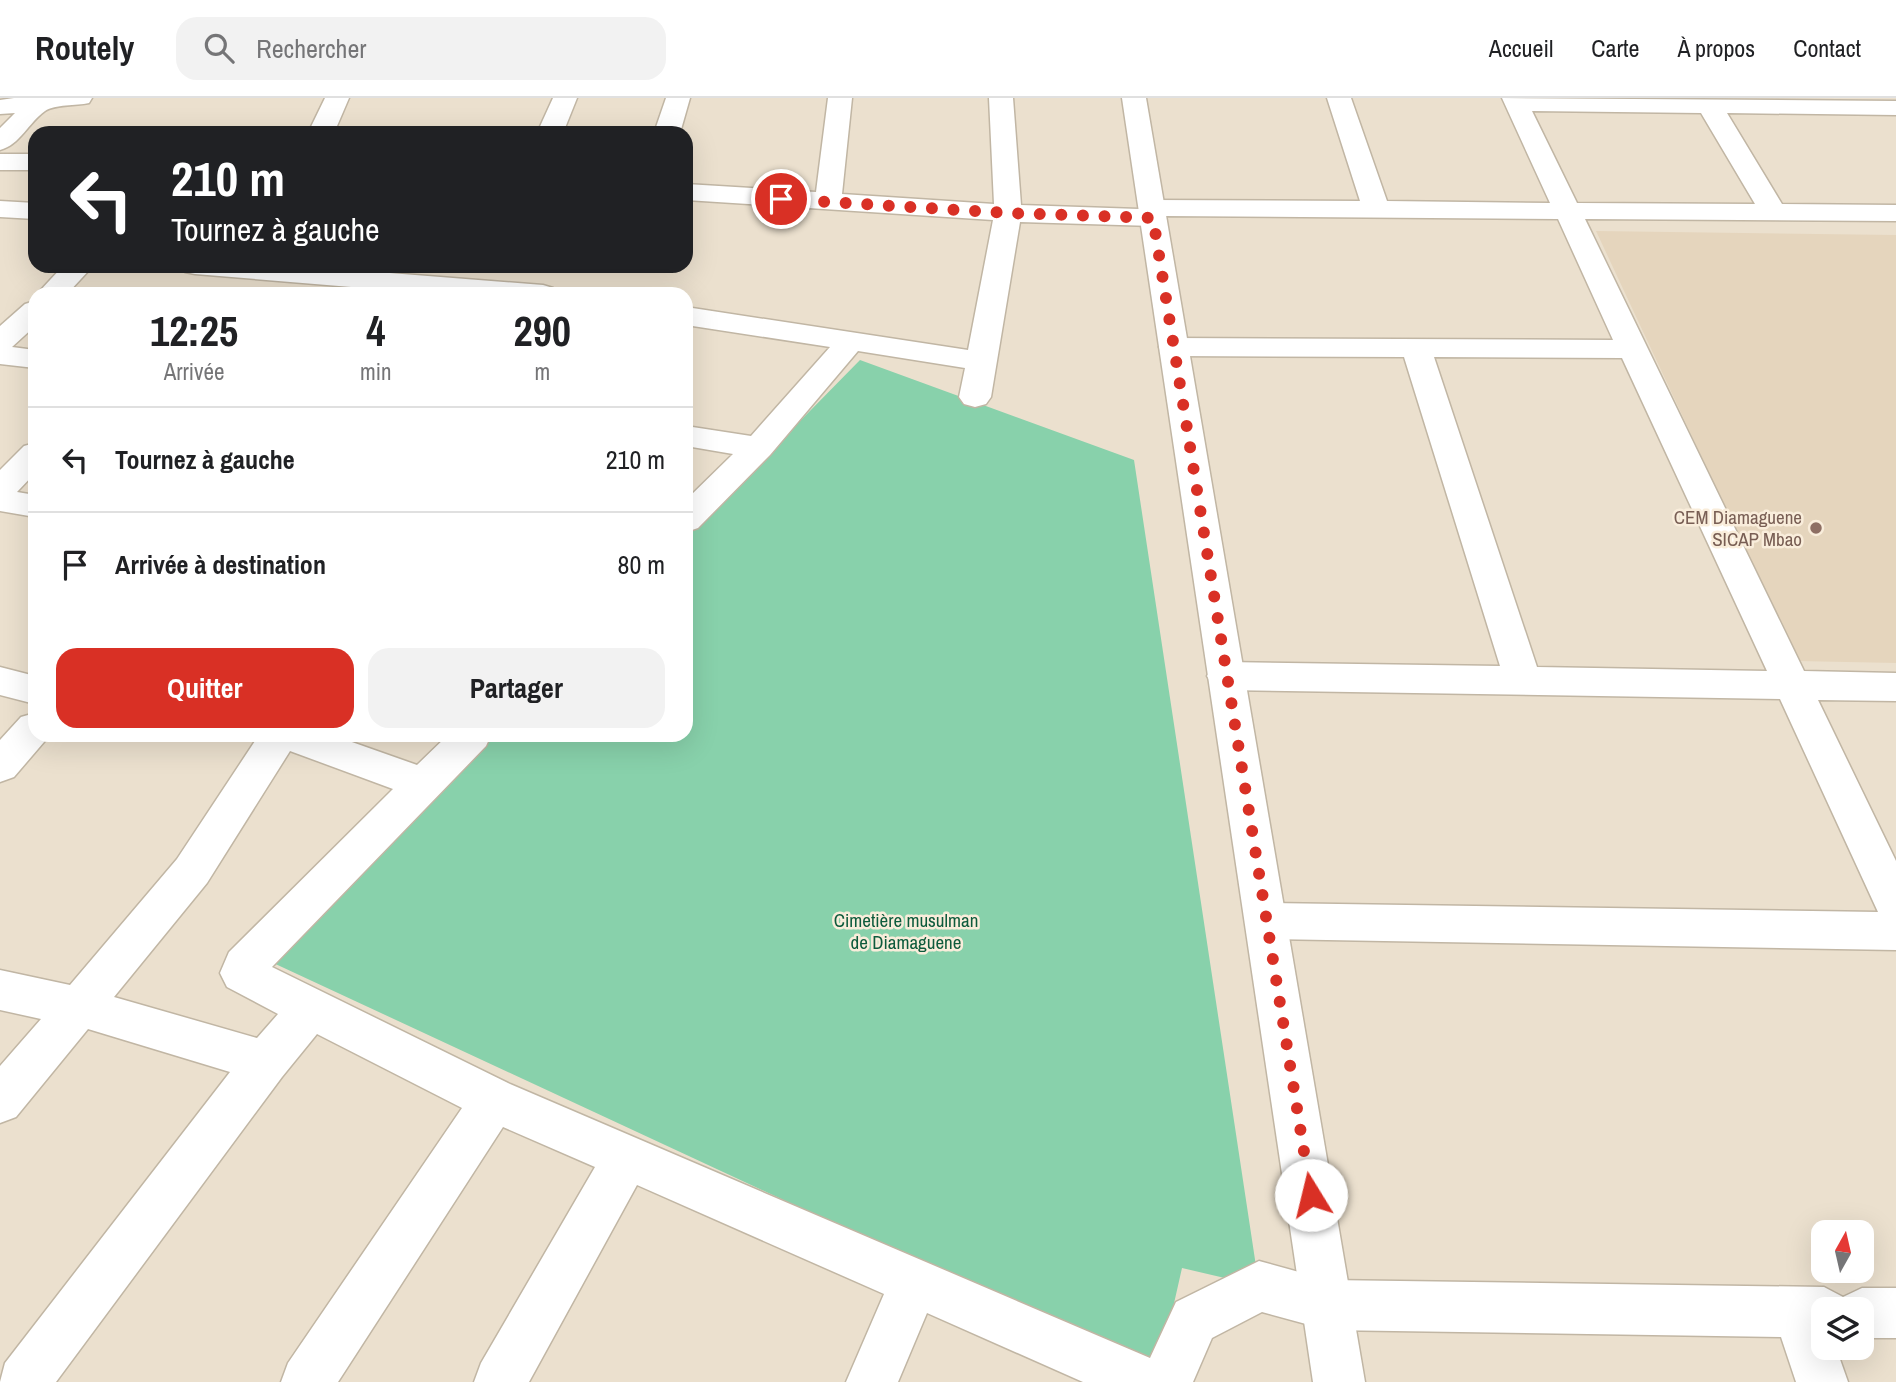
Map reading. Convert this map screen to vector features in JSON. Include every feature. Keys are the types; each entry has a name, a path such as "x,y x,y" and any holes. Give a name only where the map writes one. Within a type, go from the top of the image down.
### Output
{"street":[{"path":"0,107 80,98"},
{"path":"324,126 337,98"},
{"path":"553,126 565,98"},
{"path":"669,126 678,98"},
{"path":"828,202 840,98"},
{"path":"975,397 1007,213 1001,98"},
{"path":"1134,98 1339,1382"},
{"path":"1339,98 1376,210"},
{"path":"1896,108 1707,102 1515,101 1896,905"},
{"path":"1707,102 1773,212"},
{"path":"0,142 38,103"},
{"path":"0,162 28,162"},
{"path":"693,192 1007,213 1376,210 1896,213"},
{"path":"0,209 28,211"},
{"path":"58,287 72,273"},
{"path":"296,273 473,287"},
{"path":"693,317 982,360"},
{"path":"693,513 759,447 851,341"},
{"path":"1174,347 1632,349"},
{"path":"1416,348 1523,680"},
{"path":"0,355 28,358"},
{"path":"693,437 759,447"},
{"path":"0,489 28,460"},
{"path":"0,500 28,505"},
{"path":"1226,676 1896,687"},
{"path":"0,681 28,688"},
{"path":"0,766 28,735"},
{"path":"0,1101 192,871 276,742"},
{"path":"308,742 424,784"},
{"path":"465,742 242,973 494,1100 1144,1382"},
{"path":"1267,921 1896,931"},
{"path":"0,990 80,1007 266,1062"},
{"path":"24,1382 266,1062 310,1009"},
{"path":"307,1382 494,1100"},
{"path":"500,1382 627,1156"},
{"path":"872,1382 915,1283"},
{"path":"1166,1382 1194,1320 1259,1286 1328,1305 1811,1312"},
{"path":"1874,1313 1896,1313"},
{"path":"1819,1360 1822,1382"}],"shaded area":[{"path":"1596,231 1896,235 1896,663 1797,661"}],"green space":[{"name":"Cimetière musulman de Diamaguene","path":"860,360 1134,460 1259,1286 1182,1268 1158,1374 269,961 484,742 693,742 693,530"}],"place":[{"name":"CEM Diamaguene SICAP Mbao","path":"1816,528"}],"route":[{"path":"781,199 1007,213 1153,218 1311,1195"}]}
